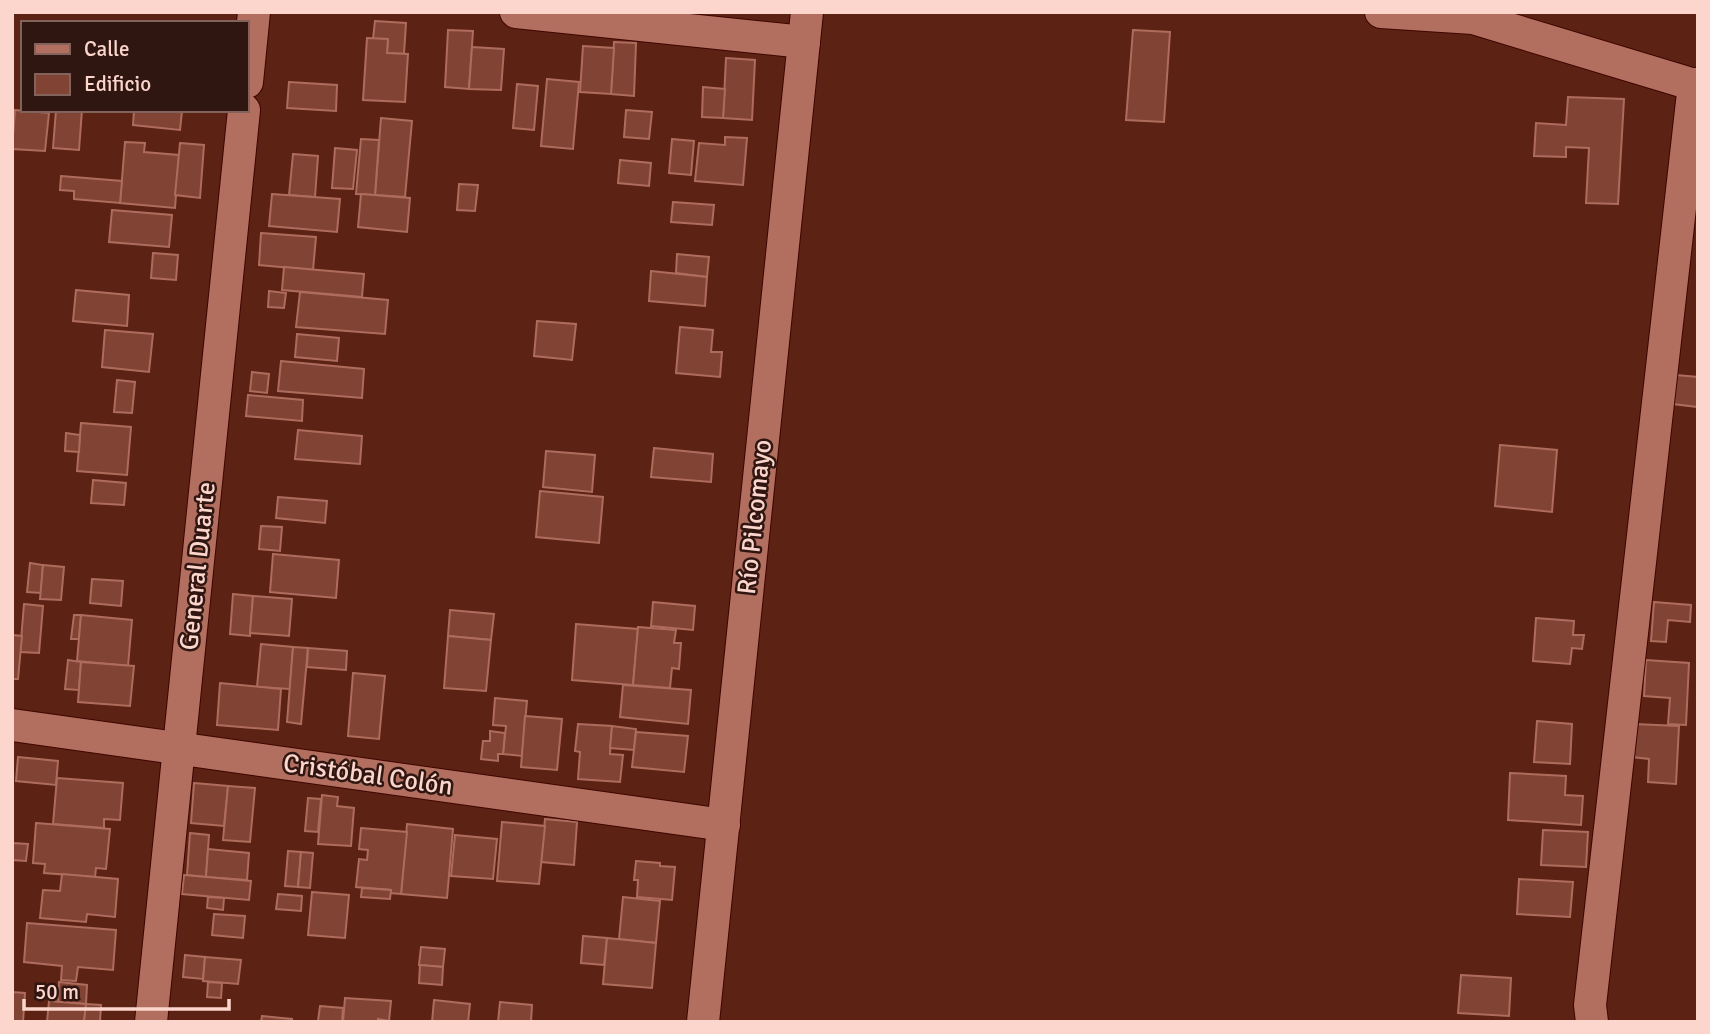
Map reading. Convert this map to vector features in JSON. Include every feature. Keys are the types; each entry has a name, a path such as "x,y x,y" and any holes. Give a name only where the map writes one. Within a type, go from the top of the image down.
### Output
{"street":[{"path":"248,72 254,12"},
{"path":"516,12 806,27"},
{"path":"1381,12 1473,18 1696,85 1590,1004 1592,1022"},
{"name":"Río Pilcomayo","path":"703,1022 806,27"},
{"name":"General Duarte","path":"151,1022 244,112"},
{"name":"Cristóbal Colón","path":"12,725 724,825"}],"building":[{"path":"375,21 406,23 404,54 387,53 388,39 373,39"},
{"path":"448,30 473,31 469,89 445,87"},
{"path":"1133,30 1170,32 1164,122 1126,120"},
{"path":"367,38 388,39 387,53 408,54 405,102 363,100"},
{"path":"614,42 636,43 634,96 611,94"},
{"path":"583,46 614,48 611,94 580,92"},
{"path":"472,47 504,49 501,90 469,89"},
{"path":"726,58 755,60 752,120 723,118"},
{"path":"547,79 579,82 573,149 541,146"},
{"path":"289,82 337,85 336,111 287,108"},
{"path":"517,84 538,86 534,130 513,128"},
{"path":"703,87 725,89 723,118 702,117"},
{"path":"1568,97 1624,99 1618,204 1586,203 1589,148 1566,147 1566,157 1534,156 1536,123 1566,125"},
{"path":"15,110 49,113 45,151 12,149"},
{"path":"626,110 652,112 649,139 624,137"},
{"path":"56,112 82,112 79,150 53,148"},
{"path":"134,112 182,112 180,130 133,125"},
{"path":"381,118 412,121 405,197 375,195"},
{"path":"725,137 747,138 743,185 695,181 699,143 725,145"},
{"path":"361,139 379,140 375,195 356,194"},
{"path":"672,139 694,141 691,175 669,173"},
{"path":"125,142 145,143 144,152 179,155 175,208 120,203"},
{"path":"180,143 204,145 200,198 175,195"},
{"path":"335,148 357,150 353,189 332,188"},
{"path":"293,154 318,156 315,197 289,195"},
{"path":"620,160 651,163 649,186 618,183"},
{"path":"61,176 122,181 120,203 74,199 74,191 60,190"},
{"path":"459,184 478,185 475,211 457,210"},
{"path":"272,194 340,199 337,232 269,226"},
{"path":"361,194 410,198 407,232 358,227"},
{"path":"673,202 714,205 712,225 671,222"},
{"path":"112,210 172,215 169,247 109,242"},
{"path":"261,233 316,237 313,270 259,265"},
{"path":"153,253 178,255 176,280 151,278"},
{"path":"677,254 709,257 707,277 676,273"},
{"path":"284,267 364,274 362,297 282,290"},
{"path":"651,271 707,277 705,306 649,301"},
{"path":"76,290 129,295 127,326 73,321"},
{"path":"269,291 286,293 284,308 268,307"},
{"path":"300,292 388,300 385,334 296,327"},
{"path":"537,321 576,324 572,360 534,356"},
{"path":"680,327 713,330 711,352 722,352 720,377 676,373"},
{"path":"105,330 153,334 149,372 102,367"},
{"path":"297,334 339,338 337,361 295,357"},
{"path":"281,361 364,369 362,398 278,391"},
{"path":"252,372 269,374 267,393 250,391"},
{"path":"1676,375 1698,377 1698,407 1673,404"},
{"path":"117,380 135,382 132,413 114,412"},
{"path":"248,395 303,400 302,421 246,416"},
{"path":"81,423 131,427 127,475 77,471"},
{"path":"298,430 362,436 360,464 295,459"},
{"path":"66,433 80,435 79,452 65,451"},
{"path":"1500,445 1557,450 1552,512 1495,506"},
{"path":"654,448 713,454 711,482 651,477"},
{"path":"546,451 595,455 592,492 543,487"},
{"path":"93,480 126,483 124,505 91,503"},
{"path":"540,491 603,497 599,543 536,537"},
{"path":"278,497 327,501 325,523 276,518"},
{"path":"261,526 282,527 280,551 259,549"},
{"path":"273,554 339,560 336,598 270,592"},
{"path":"30,563 43,565 41,593 27,592"},
{"path":"43,565 64,567 61,600 40,599"},
{"path":"92,579 123,581 121,606 90,603"},
{"path":"233,594 253,596 250,636 230,634"},
{"path":"253,596 292,599 289,636 250,633"},
{"path":"653,602 695,606 693,630 651,626"},
{"path":"1654,602 1691,605 1690,622 1668,620 1666,642 1651,641"},
{"path":"24,604 43,606 39,653 20,652"},
{"path":"450,610 494,614 491,640 448,636"},
{"path":"74,615 81,615 79,639 71,639"},
{"path":"81,615 132,620 128,666 77,661"},
{"path":"1536,618 1574,621 1573,635 1584,635 1582,649 1572,648 1570,664 1533,661"},
{"path":"576,624 638,629 633,685 572,680"},
{"path":"638,627 676,630 674,643 681,643 679,669 672,668 670,688 633,685"},
{"path":"12,635 22,636 18,679 12,679"},
{"path":"448,636 491,640 486,691 444,688"},
{"path":"261,644 293,647 290,689 257,687"},
{"path":"293,647 308,648 301,724 287,722"},
{"path":"308,648 347,651 346,670 307,667"},
{"path":"68,660 81,662 79,690 65,689"},
{"path":"1646,660 1689,663 1686,725 1668,724 1670,698 1644,696"},
{"path":"81,662 134,666 130,706 78,702"},
{"path":"353,673 385,676 379,739 348,736"},
{"path":"220,683 281,689 278,730 217,725"},
{"path":"623,685 691,690 688,724 620,717"},
{"path":"495,698 527,701 522,756 503,754 506,726 493,725"},
{"path":"525,716 562,719 557,770 521,767"},
{"path":"1537,721 1572,724 1570,764 1534,762"},
{"path":"578,724 612,726 610,754 623,755 620,782 578,779 580,752 575,751"},
{"path":"1634,724 1679,726 1676,784 1648,782 1649,759 1632,757"},
{"path":"612,726 636,729 634,750 610,748"},
{"path":"490,731 505,733 503,754 498,754 498,761 481,759 483,741 490,741"},
{"path":"636,732 688,736 684,772 632,767"},
{"path":"18,757 58,761 56,785 16,781"},
{"path":"1510,773 1566,776 1565,795 1583,796 1581,825 1508,820"},
{"path":"57,778 123,783 120,820 104,819 104,828 53,824"},
{"path":"194,783 228,786 224,826 191,823"},
{"path":"228,786 255,788 250,842 223,840"},
{"path":"322,795 338,797 337,806 354,808 351,846 318,844"},
{"path":"308,798 321,799 318,832 305,831"},
{"path":"545,819 577,822 574,865 541,862"},
{"path":"502,822 545,826 539,884 497,881"},
{"path":"36,823 110,829 106,869 96,868 95,877 44,873 45,864 33,863"},
{"path":"407,824 453,829 447,898 401,894"},
{"path":"361,828 407,832 401,894 390,893 391,890 356,887 359,859 367,860 368,850 359,849"},
{"path":"1543,830 1588,832 1586,867 1541,865"},
{"path":"190,833 209,835 206,877 187,875"},
{"path":"455,835 497,839 493,879 451,876"},
{"path":"12,843 28,844 26,861 12,860"},
{"path":"208,849 249,853 247,880 206,877"},
{"path":"288,851 301,852 298,887 285,886"},
{"path":"301,852 313,853 310,888 298,887"},
{"path":"636,861 675,867 672,900 637,897 638,880 634,880"},
{"path":"62,874 118,879 115,917 87,914 86,922 40,918 43,890 60,891"},
{"path":"184,875 251,881 249,900 182,894"},
{"path":"1519,879 1573,882 1570,917 1517,914"},
{"path":"362,888 391,890 390,899 361,897"},
{"path":"312,892 349,895 345,938 308,935"},
{"path":"278,894 302,896 301,911 276,909"},
{"path":"208,897 224,898 223,910 207,908"},
{"path":"623,897 660,901 656,943 619,939"},
{"path":"214,914 245,916 243,938 212,935"},
{"path":"27,923 116,930 113,970 78,967 76,981 61,980 62,966 24,962"},
{"path":"583,936 607,938 604,965 581,963"},
{"path":"607,938 656,943 652,988 603,984"},
{"path":"421,947 445,949 443,967 419,965"},
{"path":"185,955 205,957 203,979 183,977"},
{"path":"205,957 241,960 238,984 203,981"},
{"path":"420,965 443,967 442,985 419,983"},
{"path":"1461,975 1511,978 1509,1016 1458,1013"},
{"path":"59,982 87,985 86,1004 58,1002"},
{"path":"208,982 222,983 221,998 207,997"},
{"path":"12,992 25,993 23,1022 12,1022"},
{"path":"345,998 391,1001 389,1021 378,1019 378,1022 343,1022"},
{"path":"434,1000 470,1004 468,1022 432,1022"},
{"path":"49,1001 86,1004 84,1022 47,1022"},
{"path":"500,1002 532,1005 531,1022 498,1022"},
{"path":"86,1004 101,1005 100,1022 84,1022"},
{"path":"320,1006 343,1008 342,1022 318,1021"},
{"path":"262,1016 292,1019 292,1022 261,1022"}]}
